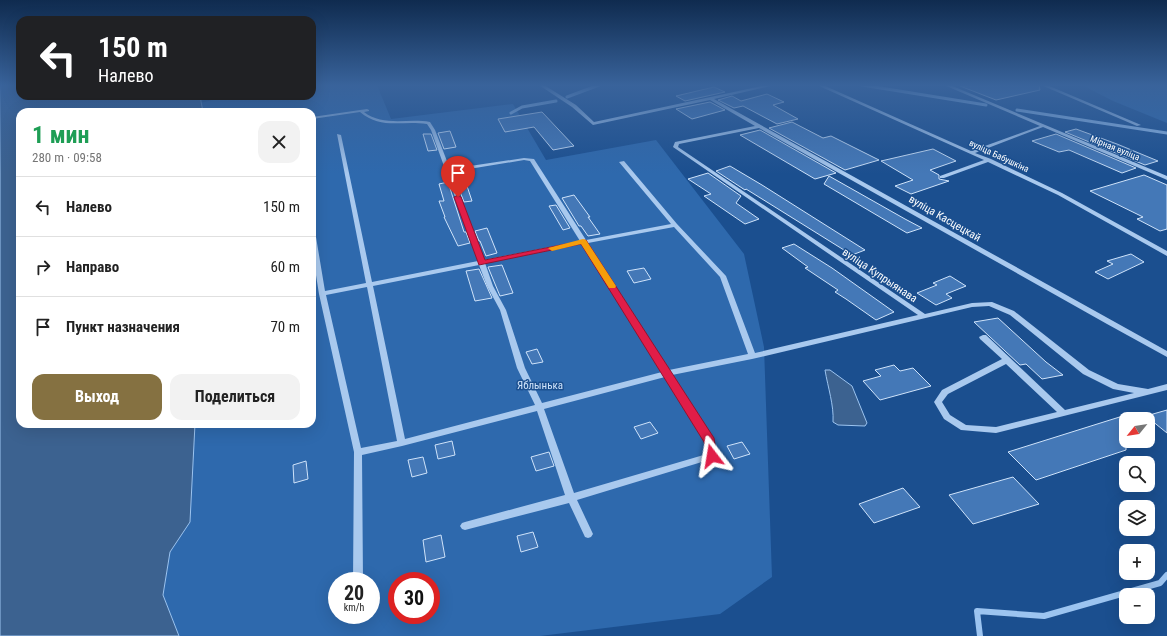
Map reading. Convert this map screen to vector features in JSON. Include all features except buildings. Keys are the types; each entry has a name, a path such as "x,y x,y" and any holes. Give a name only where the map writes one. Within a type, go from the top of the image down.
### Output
{"street":[{"path":"316,117 337,115"},
{"path":"366,115 369,119 376,122 420,121 428,123 433,130 490,286 503,310 521,368 539,406 570,498 588,534"},
{"path":"583,115 593,124 639,115"},
{"name":"вуліца Касцецкай","path":"739,115 1167,354"},
{"name":"вуліца Бабушкіна","path":"887,115 972,152 1060,194 1167,254"},
{"name":"Мірная вуліца","path":"1015,115 1167,178"},
{"path":"1114,115 1139,125"},
{"name":"вуліца Купрыянава","path":"760,126 678,143 675,147 924,316 972,305 990,304 1012,313 1086,372 1116,386 1148,392 1167,387"},
{"path":"972,152 1041,126"},
{"path":"339,135 402,443"},
{"path":"448,171 524,159 532,160 710,441 712,456 570,498 465,526"},
{"path":"942,177 989,160"},
{"path":"622,162 675,225 723,276 752,356"},
{"path":"322,294 482,263 583,241 675,225"},
{"path":"316,256 322,294 358,452 358,572"},
{"path":"358,452 402,443 668,373 752,356 924,316"},
{"path":"983,337 1063,413"},
{"path":"1007,360 945,392 938,402 947,417 964,428 996,430 1148,392"}],"green space":[{"name":"Яблынька","path":"316,115 389,115 391,119 426,115 519,115 546,160 656,140 744,254 764,347 772,577 720,614 540,636 179,636 163,595 170,552 190,522 195,428 316,428"},
{"path":"1147,115 1167,115 1167,123"}],"shaded area":[{"path":"0,115 16,115 16,428 195,428 190,522 170,552 163,595 179,636 0,636"},
{"path":"825,370 830,370 852,386 867,423 865,426 838,425 833,422 832,403"}],"waterway":[{"path":"1048,115 1167,133"},
{"path":"980,636 977,611 1044,616 1160,583 1167,575"}],"slow traffic":[{"path":"552,248 583,241 612,286"}],"route":[{"path":"458,197 482,263 583,241 710,441 712,456"}]}
